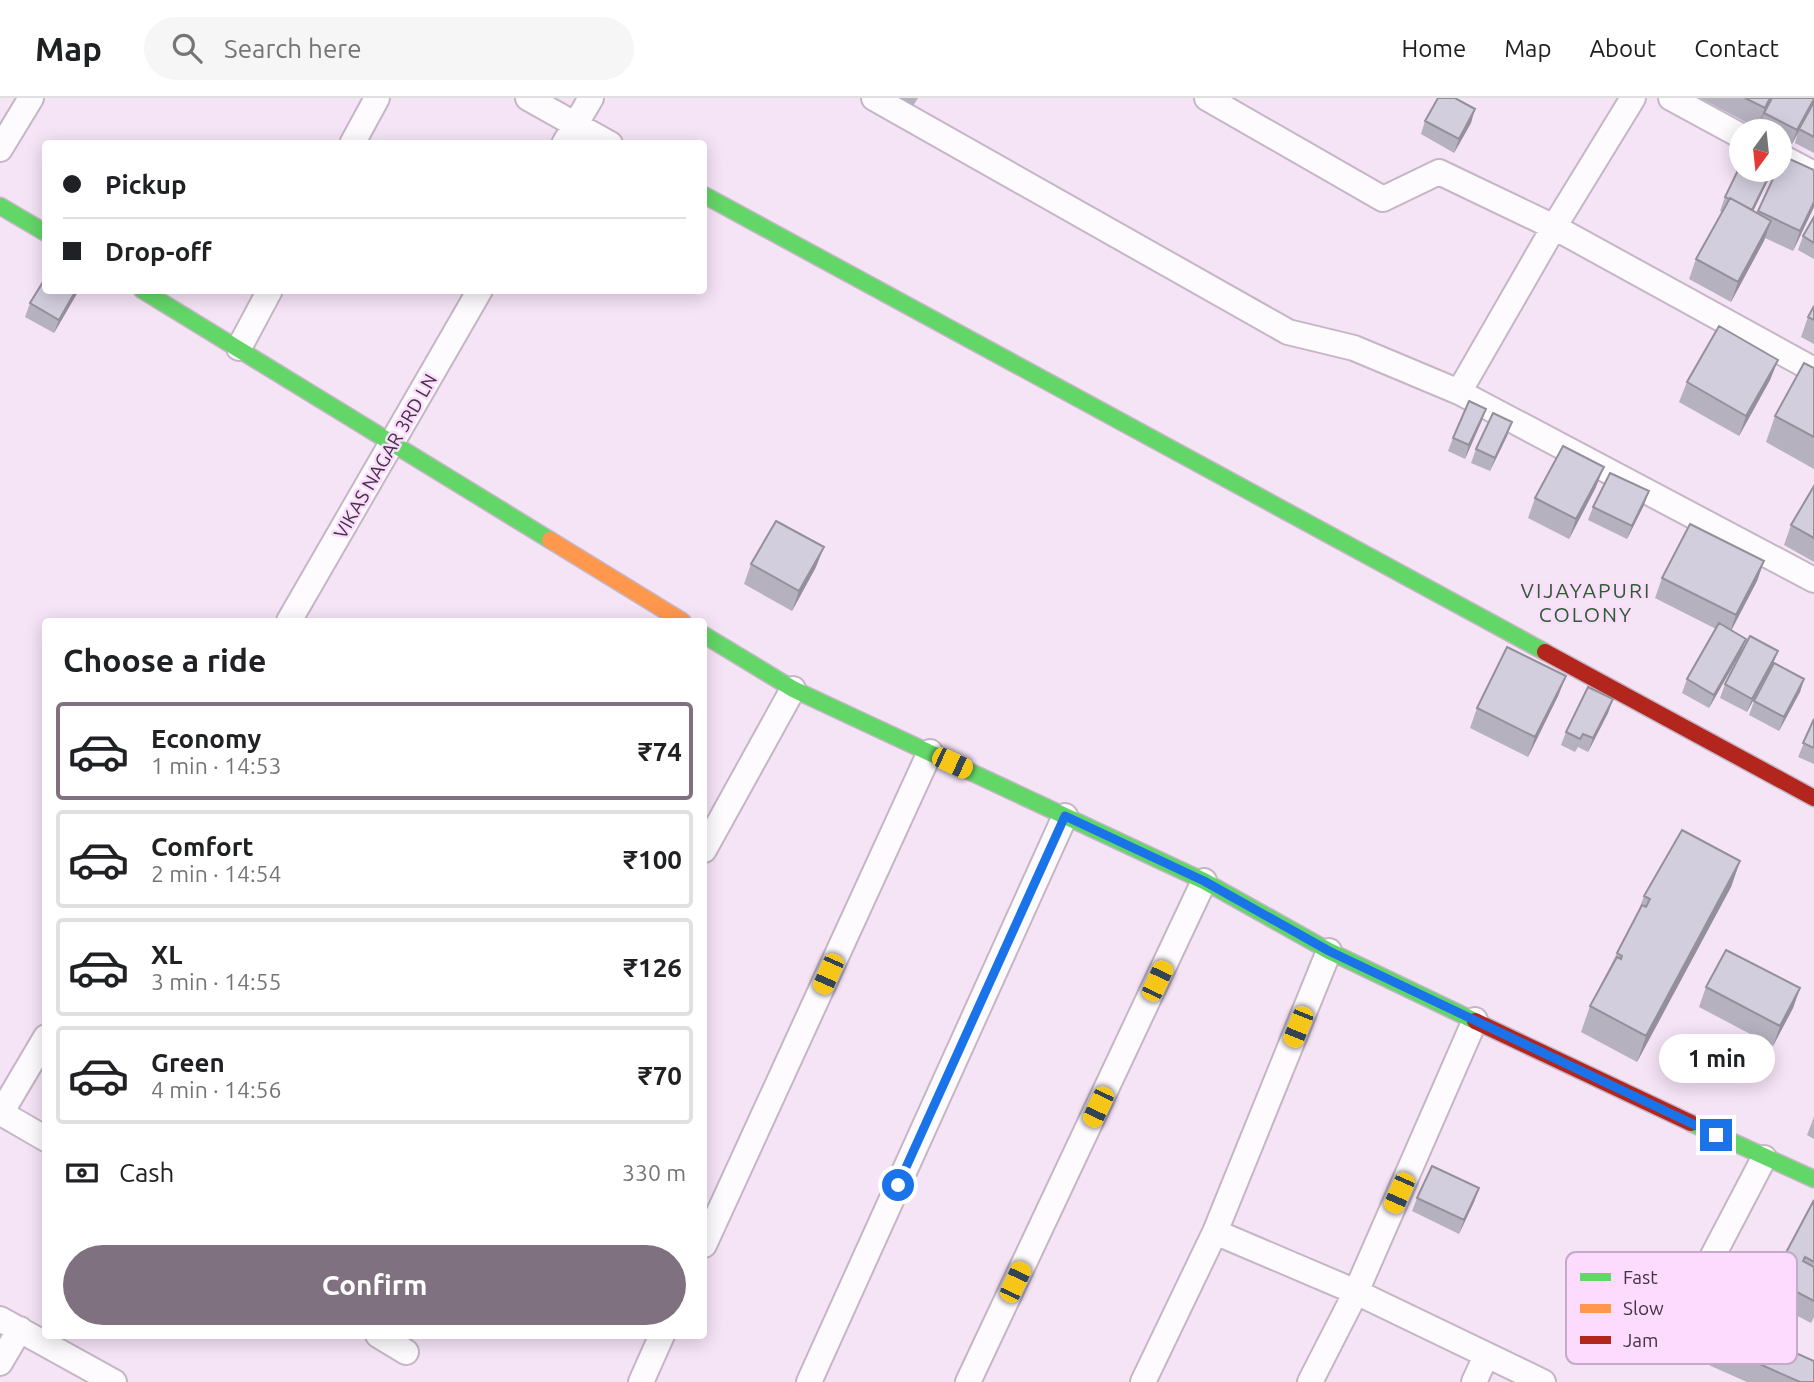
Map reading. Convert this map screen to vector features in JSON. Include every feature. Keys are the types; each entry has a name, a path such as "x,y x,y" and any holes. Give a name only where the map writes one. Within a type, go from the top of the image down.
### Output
{"street":[{"path":"0,149 31,98"},
{"path":"354,140 377,98"},
{"path":"528,98 569,134 594,140"},
{"path":"569,134 590,98"},
{"path":"874,98 1288,332 1354,348 1459,392 1814,580"},
{"path":"1207,98 1383,199 1439,172 1553,227 1814,370"},
{"path":"1671,98 1729,129"},
{"path":"1459,392 1627,100"},
{"path":"1792,162 1814,174"},
{"path":"707,197 1814,798"},
{"path":"0,206 42,231"},
{"path":"149,294 677,618"},
{"path":"239,348 269,294"},
{"name":"VIKAS NAGAR 3RD LN","path":"291,618 478,294"},
{"path":"707,637 793,689 1204,881 1329,951 1764,1158 1814,1179"},
{"path":"707,845 793,689"},
{"path":"707,1238 930,752"},
{"path":"809,1382 1065,816"},
{"path":"968,1382 1204,881"},
{"path":"1143,1382 1215,1232 1329,951"},
{"path":"1310,1382 1356,1292 1475,1020"},
{"path":"42,1044 1,1113 42,1137"},
{"path":"1715,1252 1764,1158"},
{"path":"1215,1232 1356,1292 1543,1382"},
{"path":"0,1363 10,1324 114,1382"},
{"path":"385,1339 406,1352"},
{"path":"641,1382 660,1339"},
{"path":"1474,1382 1486,1356"}],"building":[{"path":"1438,98 1455,98 1475,109 1459,139 1425,121"},
{"path":"1745,98 1770,98 1765,108"},
{"path":"1772,98 1814,98 1797,130 1792,127 1792,119 1776,119 1764,113"},
{"path":"1814,102 1814,137 1799,129"},
{"path":"1792,160 1814,170 1814,202 1800,231 1758,211 1771,182 1792,182"},
{"path":"1732,182 1766,182 1752,210 1725,197"},
{"path":"1730,198 1771,221 1738,282 1696,259"},
{"path":"1814,217 1814,243 1803,236"},
{"path":"42,284 42,294 74,294 59,320 30,303"},
{"path":"1814,306 1814,320 1808,317"},
{"path":"1719,326 1778,360 1746,416 1687,382"},
{"path":"1804,363 1814,368 1814,437 1775,416"},
{"path":"1469,401 1486,409 1469,445 1453,438"},
{"path":"1493,413 1512,422 1495,458 1476,449"},
{"path":"1563,446 1604,467 1576,519 1535,498"},
{"path":"1610,473 1649,491 1632,526 1593,507"},
{"path":"1814,486 1814,538 1791,525"},
{"path":"776,521 824,547 799,591 751,564"},
{"path":"1690,524 1764,561 1736,615 1662,578"},
{"path":"1719,623 1746,639 1714,695 1687,679"},
{"path":"1750,636 1778,651 1752,699 1725,684"},
{"path":"1507,647 1566,676 1535,737 1477,708"},
{"path":"1774,663 1804,679 1784,717 1754,701"},
{"path":"1588,687 1613,699 1593,738 1583,734 1580,739 1566,732"},
{"path":"1814,719 1814,748 1803,743"},
{"path":"1682,830 1740,861 1646,1036 1590,1006 1617,957 1621,959 1622,956 1617,953 1642,905 1646,907 1650,899 1644,896"},
{"path":"1726,950 1800,988 1780,1026 1706,987"},
{"path":"1432,1166 1479,1188 1464,1220 1417,1198"},
{"path":"1814,1200 1814,1262 1805,1257 1803,1261 1814,1267 1814,1301 1797,1292 1797,1252 1786,1252"},
{"path":"1797,1354 1814,1361 1814,1382 1800,1382 1759,1364 1797,1364"}],"traffic: fast":[{"path":"707,197 1545,652"},
{"path":"0,206 42,231"},
{"path":"149,294 550,540"},
{"path":"707,637 793,689 1204,881 1329,951 1475,1021"},
{"path":"1691,1123 1814,1179"}],"traffic: slow":[{"path":"550,540 677,618"}],"traffic: jam":[{"path":"1545,652 1814,798"},
{"path":"1475,1021 1691,1123"}],"district":[{"name":"VIJAYAPURI COLONY","path":"1586,603"}],"route":[{"path":"898,1185 1065,816 1204,881 1329,951 1716,1135"}]}
